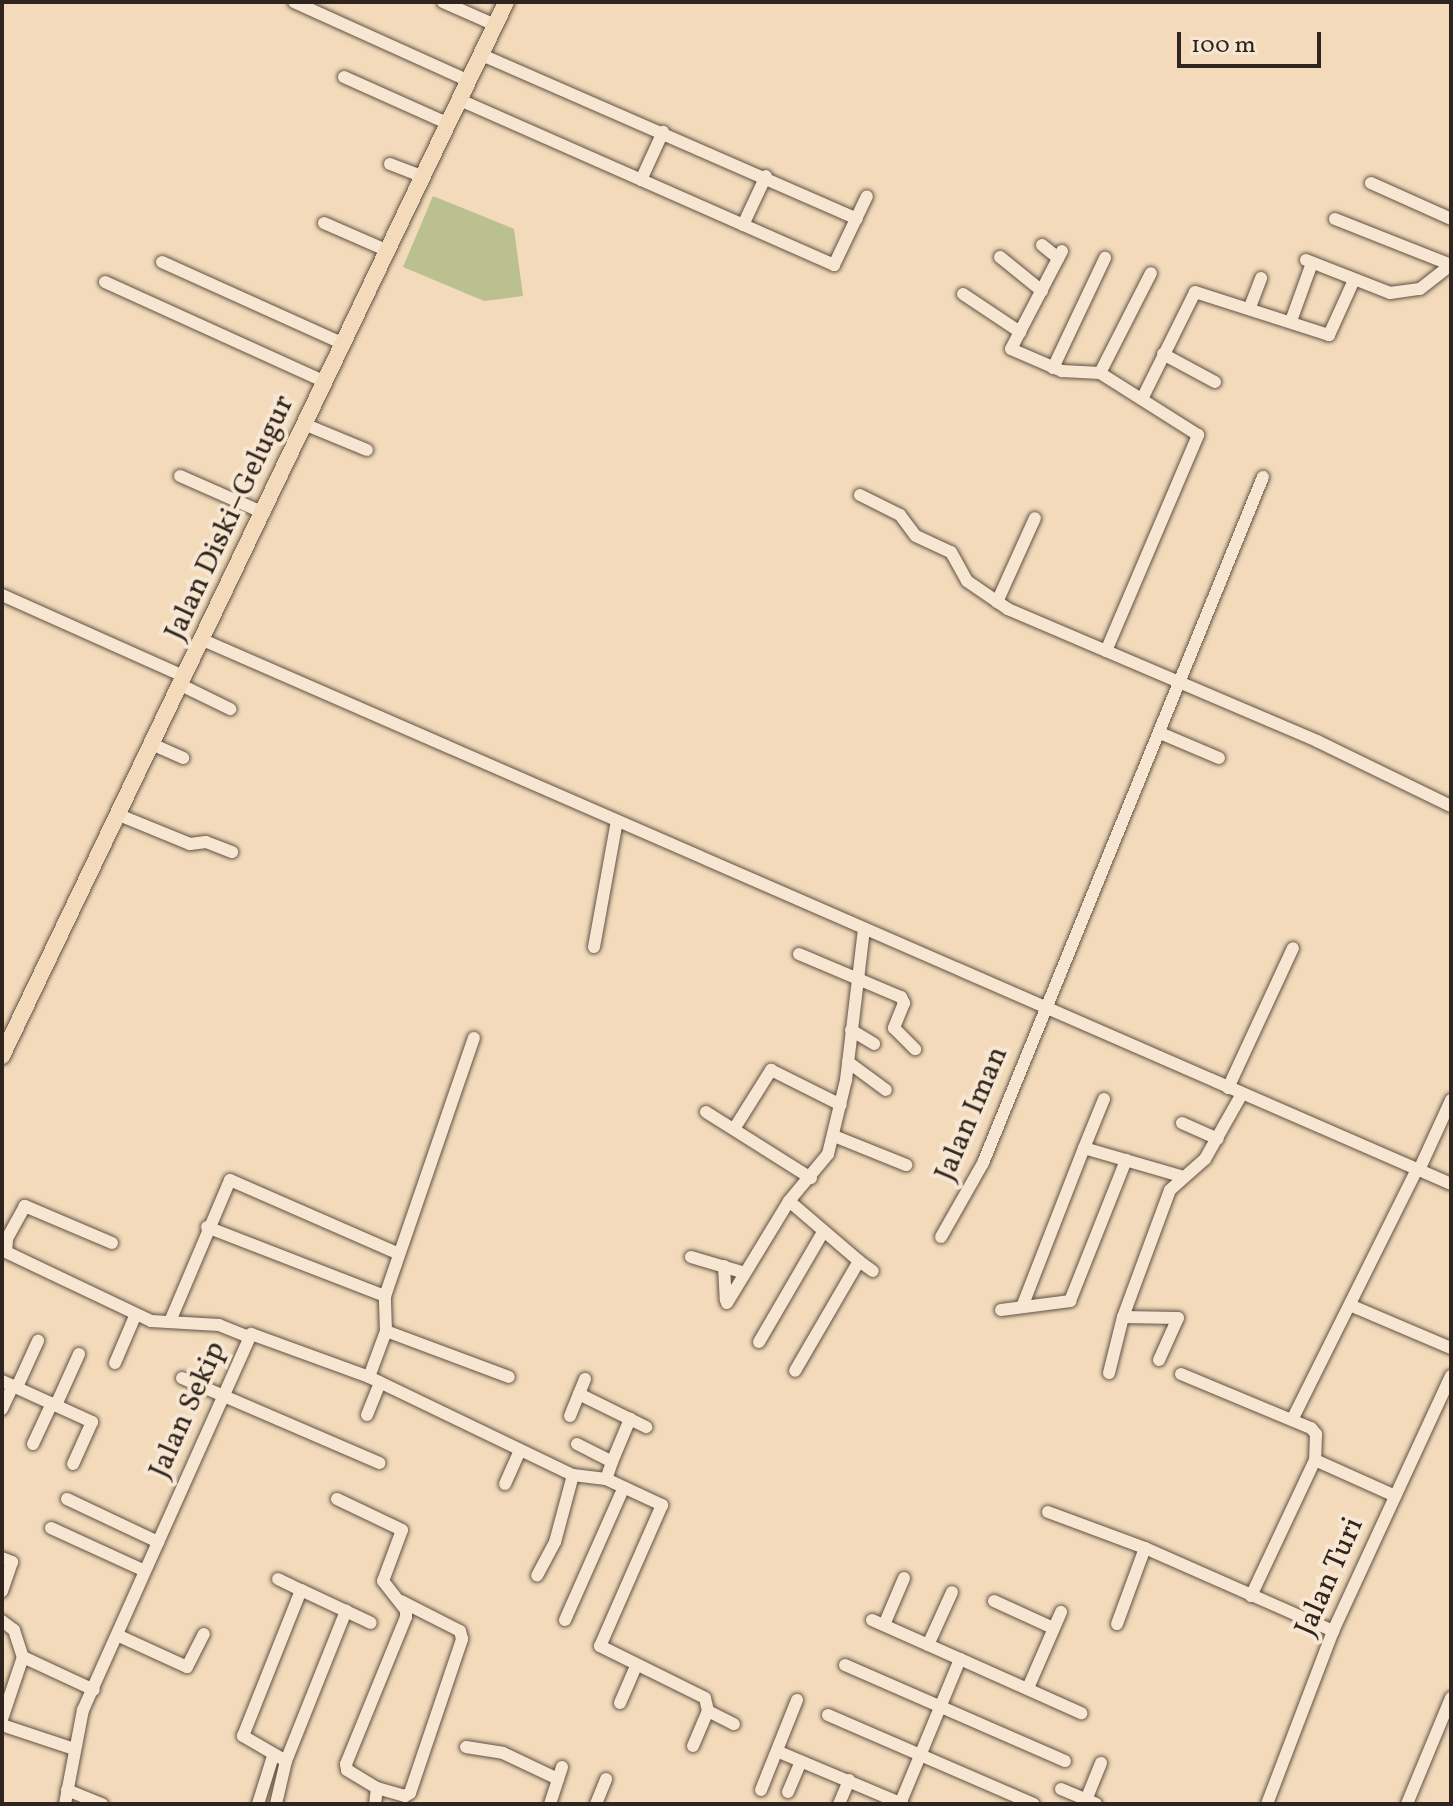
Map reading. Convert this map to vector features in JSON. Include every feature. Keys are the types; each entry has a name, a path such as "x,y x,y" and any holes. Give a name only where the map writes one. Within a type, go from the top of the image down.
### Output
{"main road":[{"name":"Jalan Diski–Gelugur","path":"2,1056 154,745 506,2"}],"street":[{"path":"294,2 469,81"},
{"path":"443,2 495,25"},
{"path":"482,55 766,176 857,219"},
{"path":"344,77 449,124"},
{"path":"460,100 834,265 867,196"},
{"path":"641,180 663,132"},
{"path":"390,164 424,177"},
{"path":"743,225 766,176"},
{"path":"1371,183 1451,219"},
{"path":"1335,219 1451,265"},
{"path":"324,223 388,251"},
{"path":"1042,245 1060,254 1011,349 1053,368 1100,373 1198,435 1106,651"},
{"path":"1000,257 1042,291"},
{"path":"1053,368 1105,258"},
{"path":"1291,321 1309,261 1390,293 1420,289 1451,265"},
{"path":"162,262 344,344"},
{"path":"1100,373 1151,273"},
{"path":"1250,307 1261,278"},
{"path":"1142,399 1195,292 1250,307 1329,335 1354,280"},
{"path":"105,282 325,382"},
{"path":"963,294 1020,332"},
{"path":"1163,354 1215,382"},
{"path":"304,424 367,450"},
{"path":"180,476 264,513"},
{"name":"Jalan Iman","path":"941,1237 983,1163 1044,1008 1181,681 1225,561 1263,477"},
{"path":"860,495 900,515 916,536 951,552 967,581 997,602 1181,681 1451,806"},
{"path":"997,602 1035,518"},
{"path":"2,595 183,681 230,709"},
{"path":"203,640 1451,1184"},
{"path":"1160,733 1219,758"},
{"path":"154,745 183,758"},
{"path":"119,815 190,844 206,842 232,852"},
{"path":"594,947 617,821"},
{"path":"724,1266 727,1303 742,1272 789,1201 811,1178 834,1136 848,1062 864,929"},
{"path":"1228,1088 1293,948"},
{"path":"799,954 903,1000 894,1028 915,1049"},
{"path":"851,1030 874,1044"},
{"path":"367,1415 386,1331 385,1296 474,1038"},
{"path":"848,1062 886,1090"},
{"path":"734,1129 771,1070 841,1105"},
{"path":"1109,1373 1123,1317 1170,1190 1218,1139 1242,1094"},
{"path":"1022,1307 1104,1099"},
{"path":"1292,1420 1451,1100"},
{"path":"706,1112 811,1178"},
{"path":"1182,1123 1218,1139"},
{"path":"834,1136 906,1165"},
{"path":"1084,1148 1184,1177"},
{"path":"1001,1310 1070,1301 1126,1160"},
{"path":"171,1319 207,1227 230,1180 399,1254"},
{"path":"789,1201 873,1271"},
{"path":"112,1243 25,1206 5,1238 6,1252 13,1260 135,1316 156,1322 171,1319 219,1325 249,1337"},
{"path":"207,1227 385,1296"},
{"path":"759,1342 823,1232"},
{"path":"691,1257 742,1272"},
{"path":"795,1371 859,1261"},
{"path":"1350,1305 1451,1348"},
{"path":"115,1363 135,1316"},
{"path":"1123,1317 1178,1318 1159,1360"},
{"path":"386,1331 509,1377"},
{"name":"Jalan Sekip","path":"65,1804 80,1721 249,1337 254,1334 374,1380 573,1475 606,1479 662,1505 599,1644 636,1666"},
{"path":"2,1409 11,1385 38,1341"},
{"path":"33,1444 79,1354"},
{"path":"1181,1374 1314,1431 1315,1460 1251,1596"},
{"name":"Jalan Turi","path":"1267,1804 1333,1631 1451,1376"},
{"path":"182,1378 379,1463"},
{"path":"570,1416 585,1379"},
{"path":"11,1385 92,1422 73,1464"},
{"path":"579,1394 646,1427"},
{"path":"606,1479 630,1419"},
{"path":"577,1444 612,1462"},
{"path":"505,1484 520,1450"},
{"path":"1315,1460 1395,1496"},
{"path":"537,1576 555,1542 573,1475"},
{"path":"565,1620 624,1487"},
{"path":"67,1499 158,1542"},
{"path":"337,1499 402,1527 384,1576 391,1596 406,1610 406,1617 346,1764 347,1770 377,1788 410,1793 462,1639 460,1631 391,1596"},
{"path":"1048,1512 1145,1548 1333,1631"},
{"path":"51,1528 145,1571"},
{"path":"1117,1624 1145,1548"},
{"path":"2,1558 12,1562 2,1591"},
{"path":"904,1578 878,1623 1081,1713"},
{"path":"278,1579 371,1623"},
{"path":"286,1761 243,1736 301,1590"},
{"path":"928,1645 952,1592"},
{"path":"994,1601 1053,1628"},
{"path":"276,1804 286,1761 346,1611"},
{"path":"1028,1688 1061,1612"},
{"path":"2,1621 14,1630 23,1657 2,1722 74,1749"},
{"path":"117,1635 187,1667 204,1634"},
{"path":"23,1657 94,1690"},
{"path":"779,1752 902,1804 960,1659"},
{"path":"845,1665 1065,1761"},
{"path":"620,1703 636,1666 705,1698 708,1711 693,1746"},
{"path":"666,1697 672,1683"},
{"path":"1407,1804 1451,1698"},
{"path":"761,1790 779,1752 797,1700"},
{"path":"708,1711 734,1724"},
{"path":"828,1715 1034,1804"},
{"path":"466,1747 503,1753 560,1773 550,1804"},
{"path":"258,1804 273,1756"},
{"path":"788,1792 801,1762"},
{"path":"1061,1789 1091,1802 1101,1763"},
{"path":"596,1804 606,1779"},
{"path":"839,1804 849,1780"},
{"path":"375,1804 377,1788"},
{"path":"67,1790 102,1804"}],"green space":[{"path":"433,196 514,229 523,296 484,301 403,267"}]}
